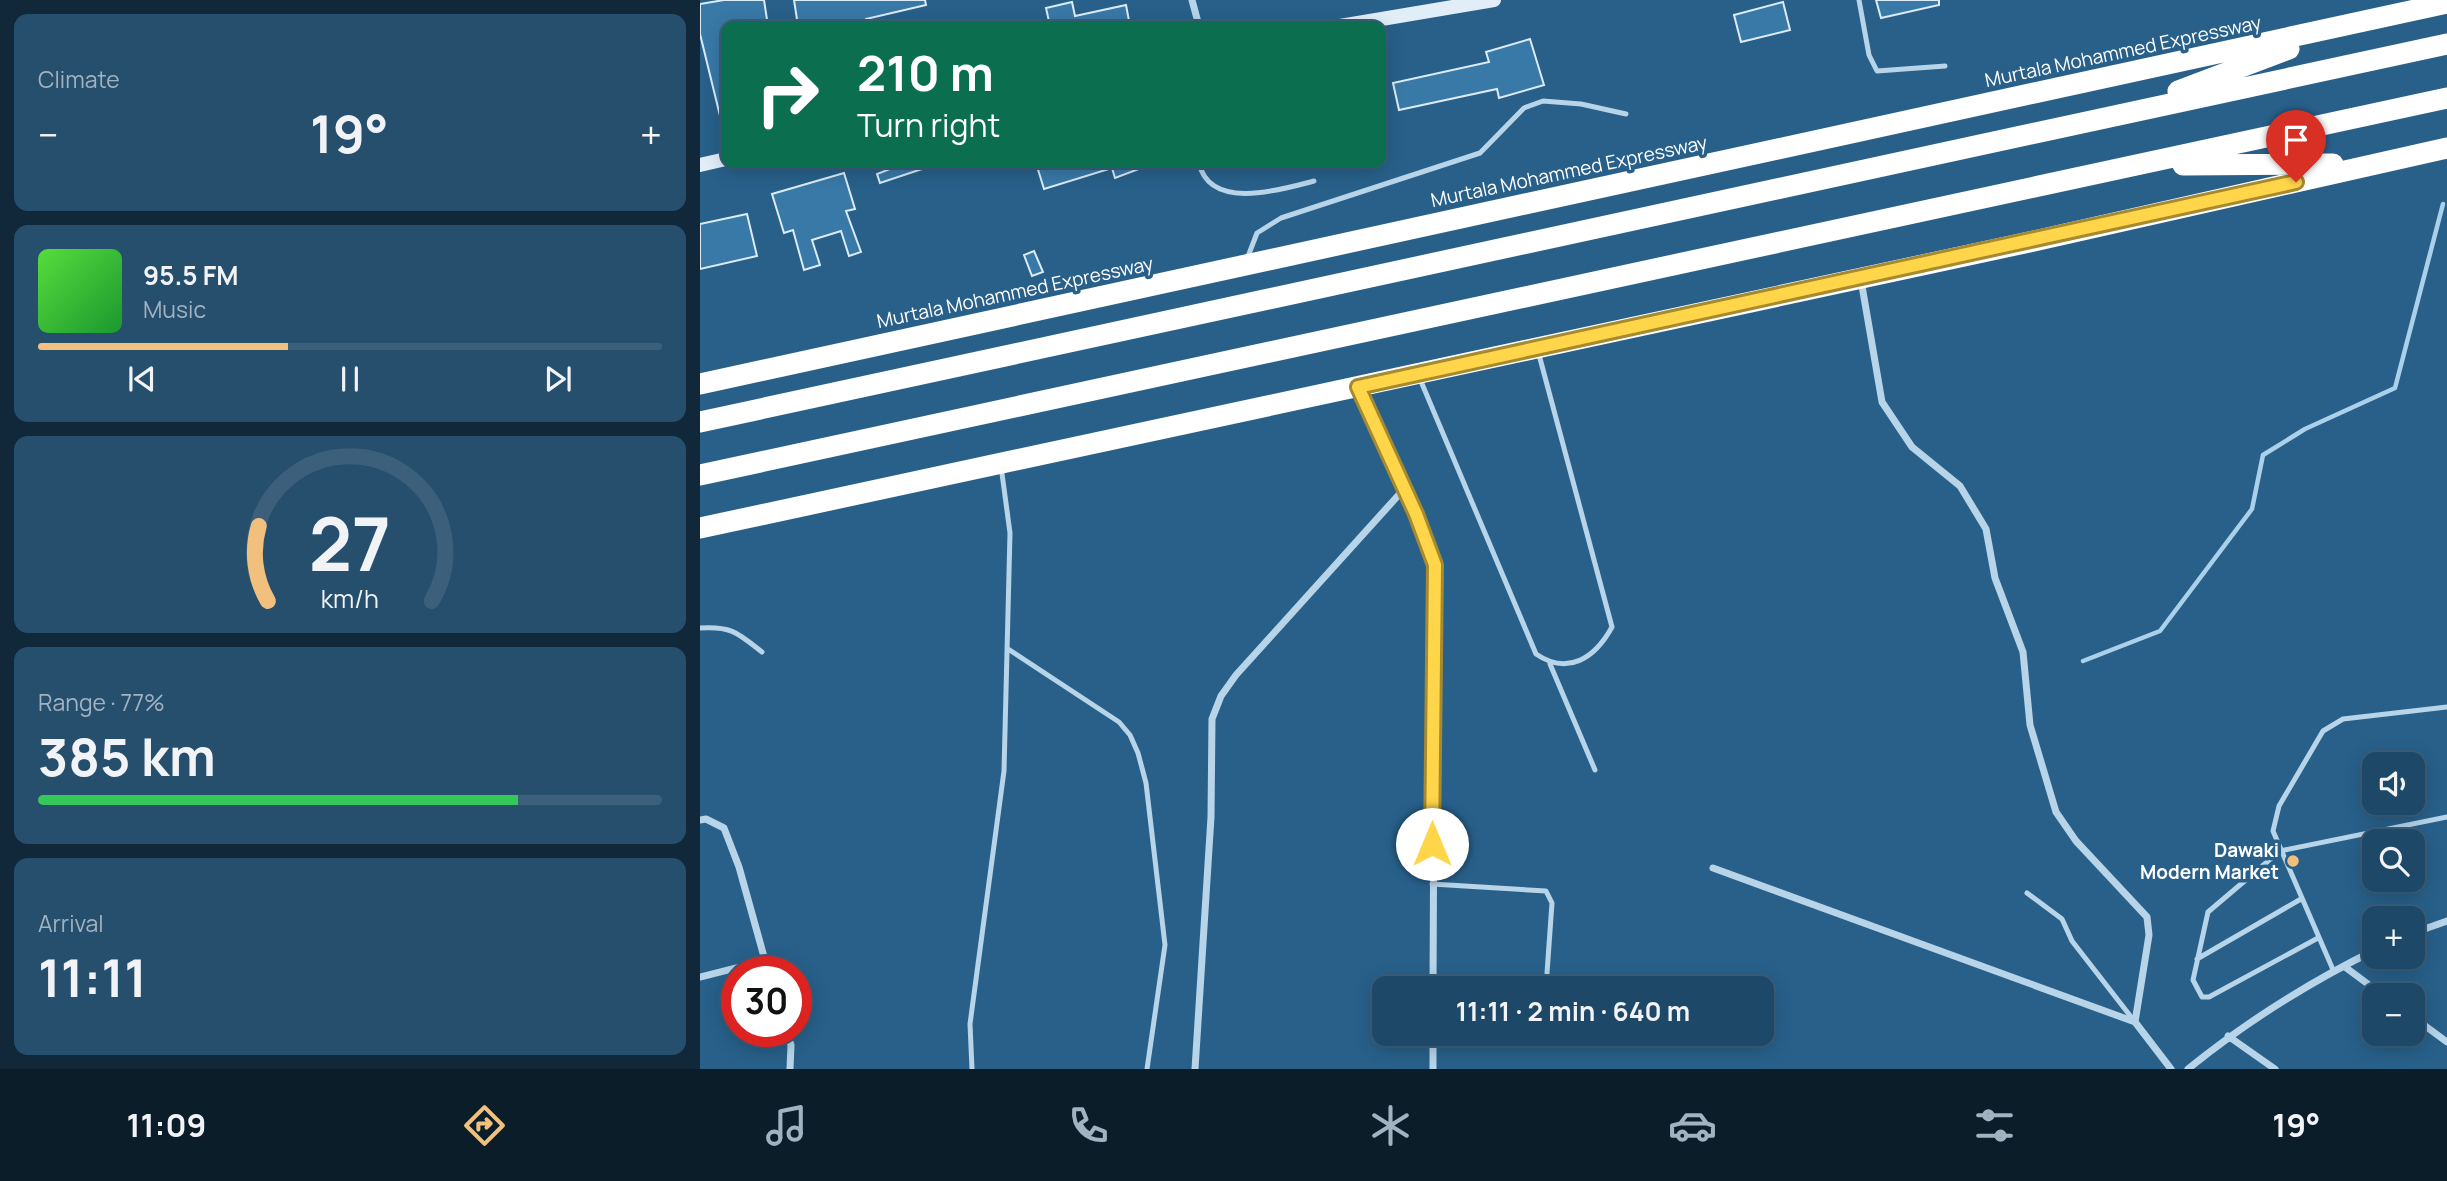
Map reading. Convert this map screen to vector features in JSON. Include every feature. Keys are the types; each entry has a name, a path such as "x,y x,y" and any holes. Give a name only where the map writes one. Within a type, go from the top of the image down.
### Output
{"highway":[{"name":"Murtala Mohammed Expressway","path":"700,384 2447,3"},
{"path":"2109,117 2356,23"},
{"path":"700,422 2447,44"},
{"path":"700,475 2447,98"},
{"path":"700,528 1860,279 2447,148"},
{"path":"2139,165 2374,164"}],"street":[{"path":"1192,0 1198,21"},
{"path":"1369,21 1494,0"},
{"path":"700,165 721,160"},
{"path":"1860,279 1882,402 1912,447 1959,486 1986,529 1995,578 2023,652 2030,725 2056,812 2076,841 2147,917 2149,935 2135,1022"},
{"path":"1358,387 1435,565 1433,976"},
{"path":"1195,1069 1211,817 1212,719 1220,696 1404,489"},
{"path":"700,820 706,819 724,828 739,867 763,956"},
{"path":"1713,868 2135,1022 2171,1069"},
{"path":"2425,929 2447,922"},
{"path":"2188,1069 2228,1036 2305,986 2362,957"},
{"path":"2345,967 2367,983"},
{"path":"700,978 721,972"},
{"path":"2425,1026 2447,1042"},
{"path":"2228,1036 2275,1069"},
{"path":"1433,1046 1433,1069"},
{"path":"790,1069 791,1047"}],"lane":[{"path":"1859,0 1869,55 1877,71 1945,66"},
{"path":"1244,265 1257,233 1281,218 1480,153 1524,108 1543,101 1581,104 1626,114"},
{"path":"1202,168 1210,181 1234,193 1259,195 1314,181"},
{"path":"1538,348 1612,627 1601,647 1570,664 1550,664"},
{"path":"1418,374 1536,654 1550,664 1595,770"},
{"path":"972,1069 970,1024 1004,771 1010,533 1001,463"},
{"path":"700,628 721,627 735,631 762,652"},
{"path":"1008,649 1119,722 1138,753 1146,783 1165,945 1147,1069"},
{"path":"2334,972 2280,851 2273,831 2273,818 2323,731 2331,724 2343,719 2447,708"},
{"path":"2318,938 2210,997 2202,997 2196,992 2193,981 2204,922 2213,905 2280,851 2447,817"},
{"path":"1432,884 1546,891 1552,903 1547,973"},
{"path":"2027,893 2062,919 2072,941 2135,1022"},
{"path":"2197,959 2301,899"}],"building":[{"path":"724,0 764,0 767,21 721,21 721,120 700,34 700,4"},
{"path":"794,0 925,0 926,5 866,21 797,21"},
{"path":"1876,0 1939,0 1939,5 1881,18"},
{"path":"1072,2 1075,16 1126,5 1129,21 1049,21 1046,8"},
{"path":"1783,2 1790,30 1741,42 1734,15"},
{"path":"1530,39 1544,85 1499,98 1497,89 1399,110 1393,83 1489,62 1486,52"},
{"path":"892,168 925,168 880,183 877,174"},
{"path":"1038,168 1112,168 1044,189"},
{"path":"1112,168 1141,168 1115,178"},
{"path":"844,173 855,209 846,211 861,252 849,256 841,231 812,240 820,265 804,270 793,230 784,233 772,194"},
{"path":"747,214 757,256 700,269 700,224"},
{"path":"1034,251 1043,272 1032,276 1024,255"}],"waterway":[{"path":"2083,661 2160,631 2252,509 2263,455 2305,429 2395,388 2443,204"}],"place":[{"name":"Dawaki Modern Market","path":"2293,861"}],"route":[{"path":"1432,844 1435,565 1416,514 1358,387 2034,242 2296,182"}]}
